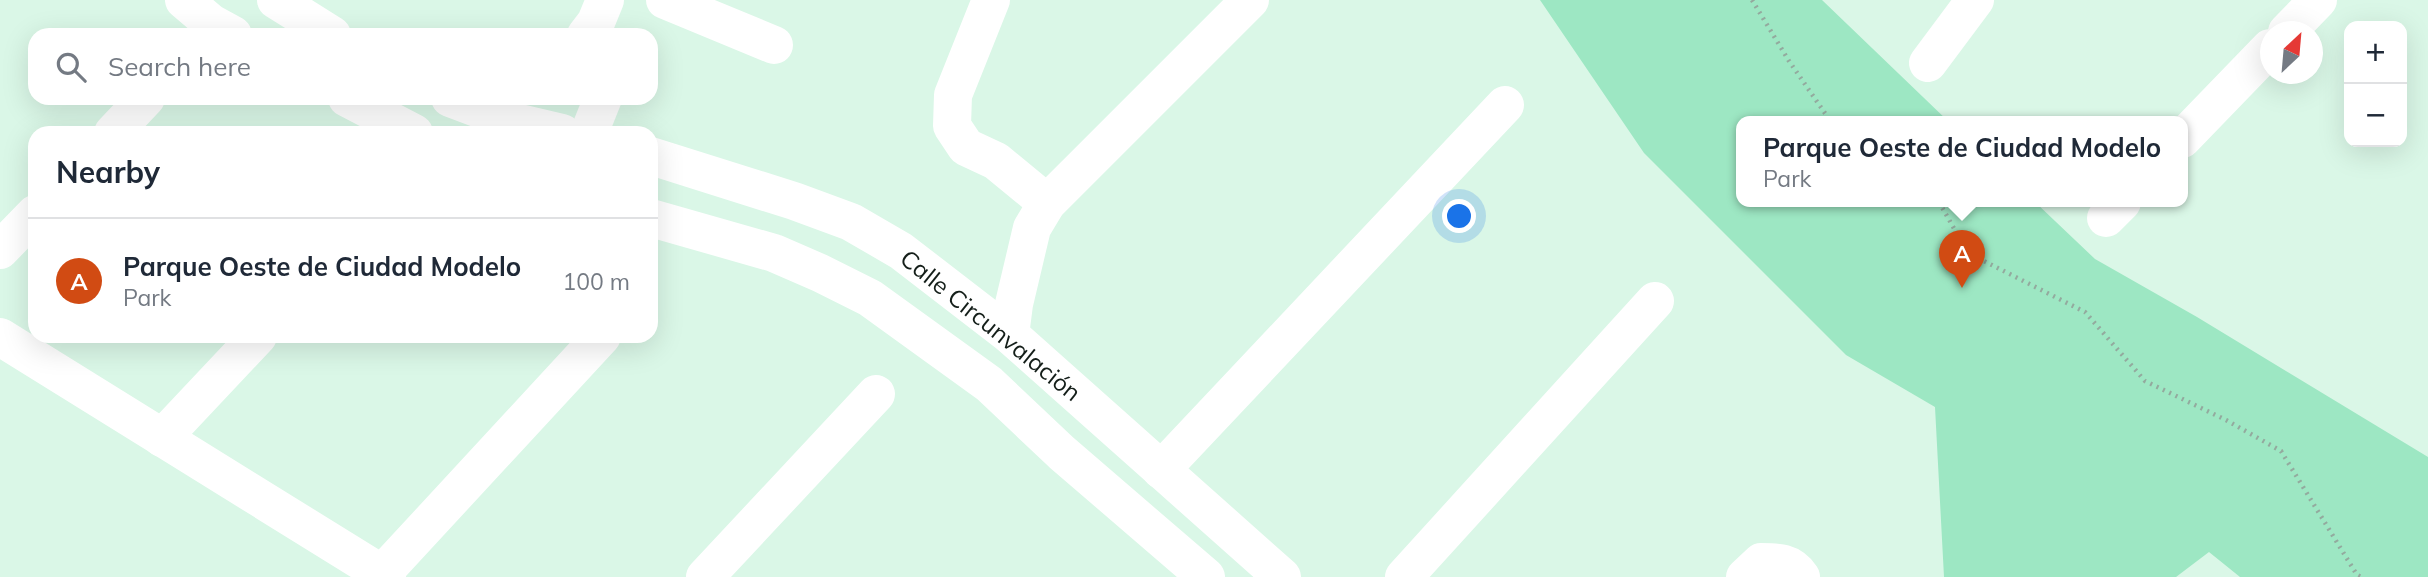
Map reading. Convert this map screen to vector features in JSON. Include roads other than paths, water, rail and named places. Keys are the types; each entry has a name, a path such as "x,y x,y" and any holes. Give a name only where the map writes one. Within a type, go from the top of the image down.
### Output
{"street":[{"path":"184,0 220,28"},
{"path":"276,0 321,28"},
{"path":"591,28 605,0"},
{"path":"615,0 618,28"},
{"path":"665,0 774,45"},
{"path":"991,0 953,95 952,126 966,147 996,161 1048,203"},
{"path":"1010,335 1014,304 1032,228 1048,203 1250,0"},
{"path":"1928,63 1975,0"},
{"path":"2298,21 2318,0"},
{"path":"2188,133 2260,58"},
{"path":"120,126 139,105"},
{"path":"360,105 401,126"},
{"path":"491,105 521,110 550,126"},
{"path":"592,126 600,105"},
{"path":"1161,470 1505,105"},
{"name":"Calle Circunvalación","path":"658,158 851,222 901,251 1010,335 1282,577"},
{"name":"Calle Circunvalación","path":"658,220 774,253 820,272 870,298 989,383 1062,453 1206,577"},
{"path":"0,250 28,221"},
{"path":"1405,577 1656,301"},
{"path":"0,337 384,576 596,343"},
{"path":"162,438 251,343"},
{"path":"705,577 876,394"},
{"path":"1745,577 1761,562 1781,562 1796,569 1801,577"}],"place":[{"name":"Parque Oeste de Ciudad Modelo","path":"1962,288"}]}
